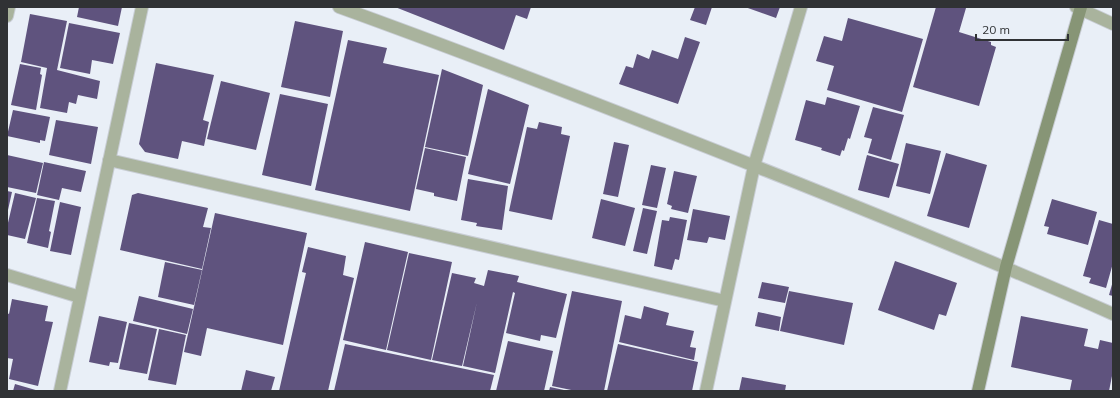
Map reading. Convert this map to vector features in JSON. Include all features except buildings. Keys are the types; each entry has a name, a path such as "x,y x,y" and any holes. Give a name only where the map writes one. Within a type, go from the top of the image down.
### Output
{"street":[{"path":"7,16 9,7"},
{"path":"60,391 142,7"},
{"path":"339,7 505,67 1006,267 1113,314"},
{"path":"706,391 754,166 801,7"},
{"path":"978,391 1006,267 1079,8 1113,24"},
{"path":"109,160 725,301"},
{"path":"7,275 80,297"}]}
